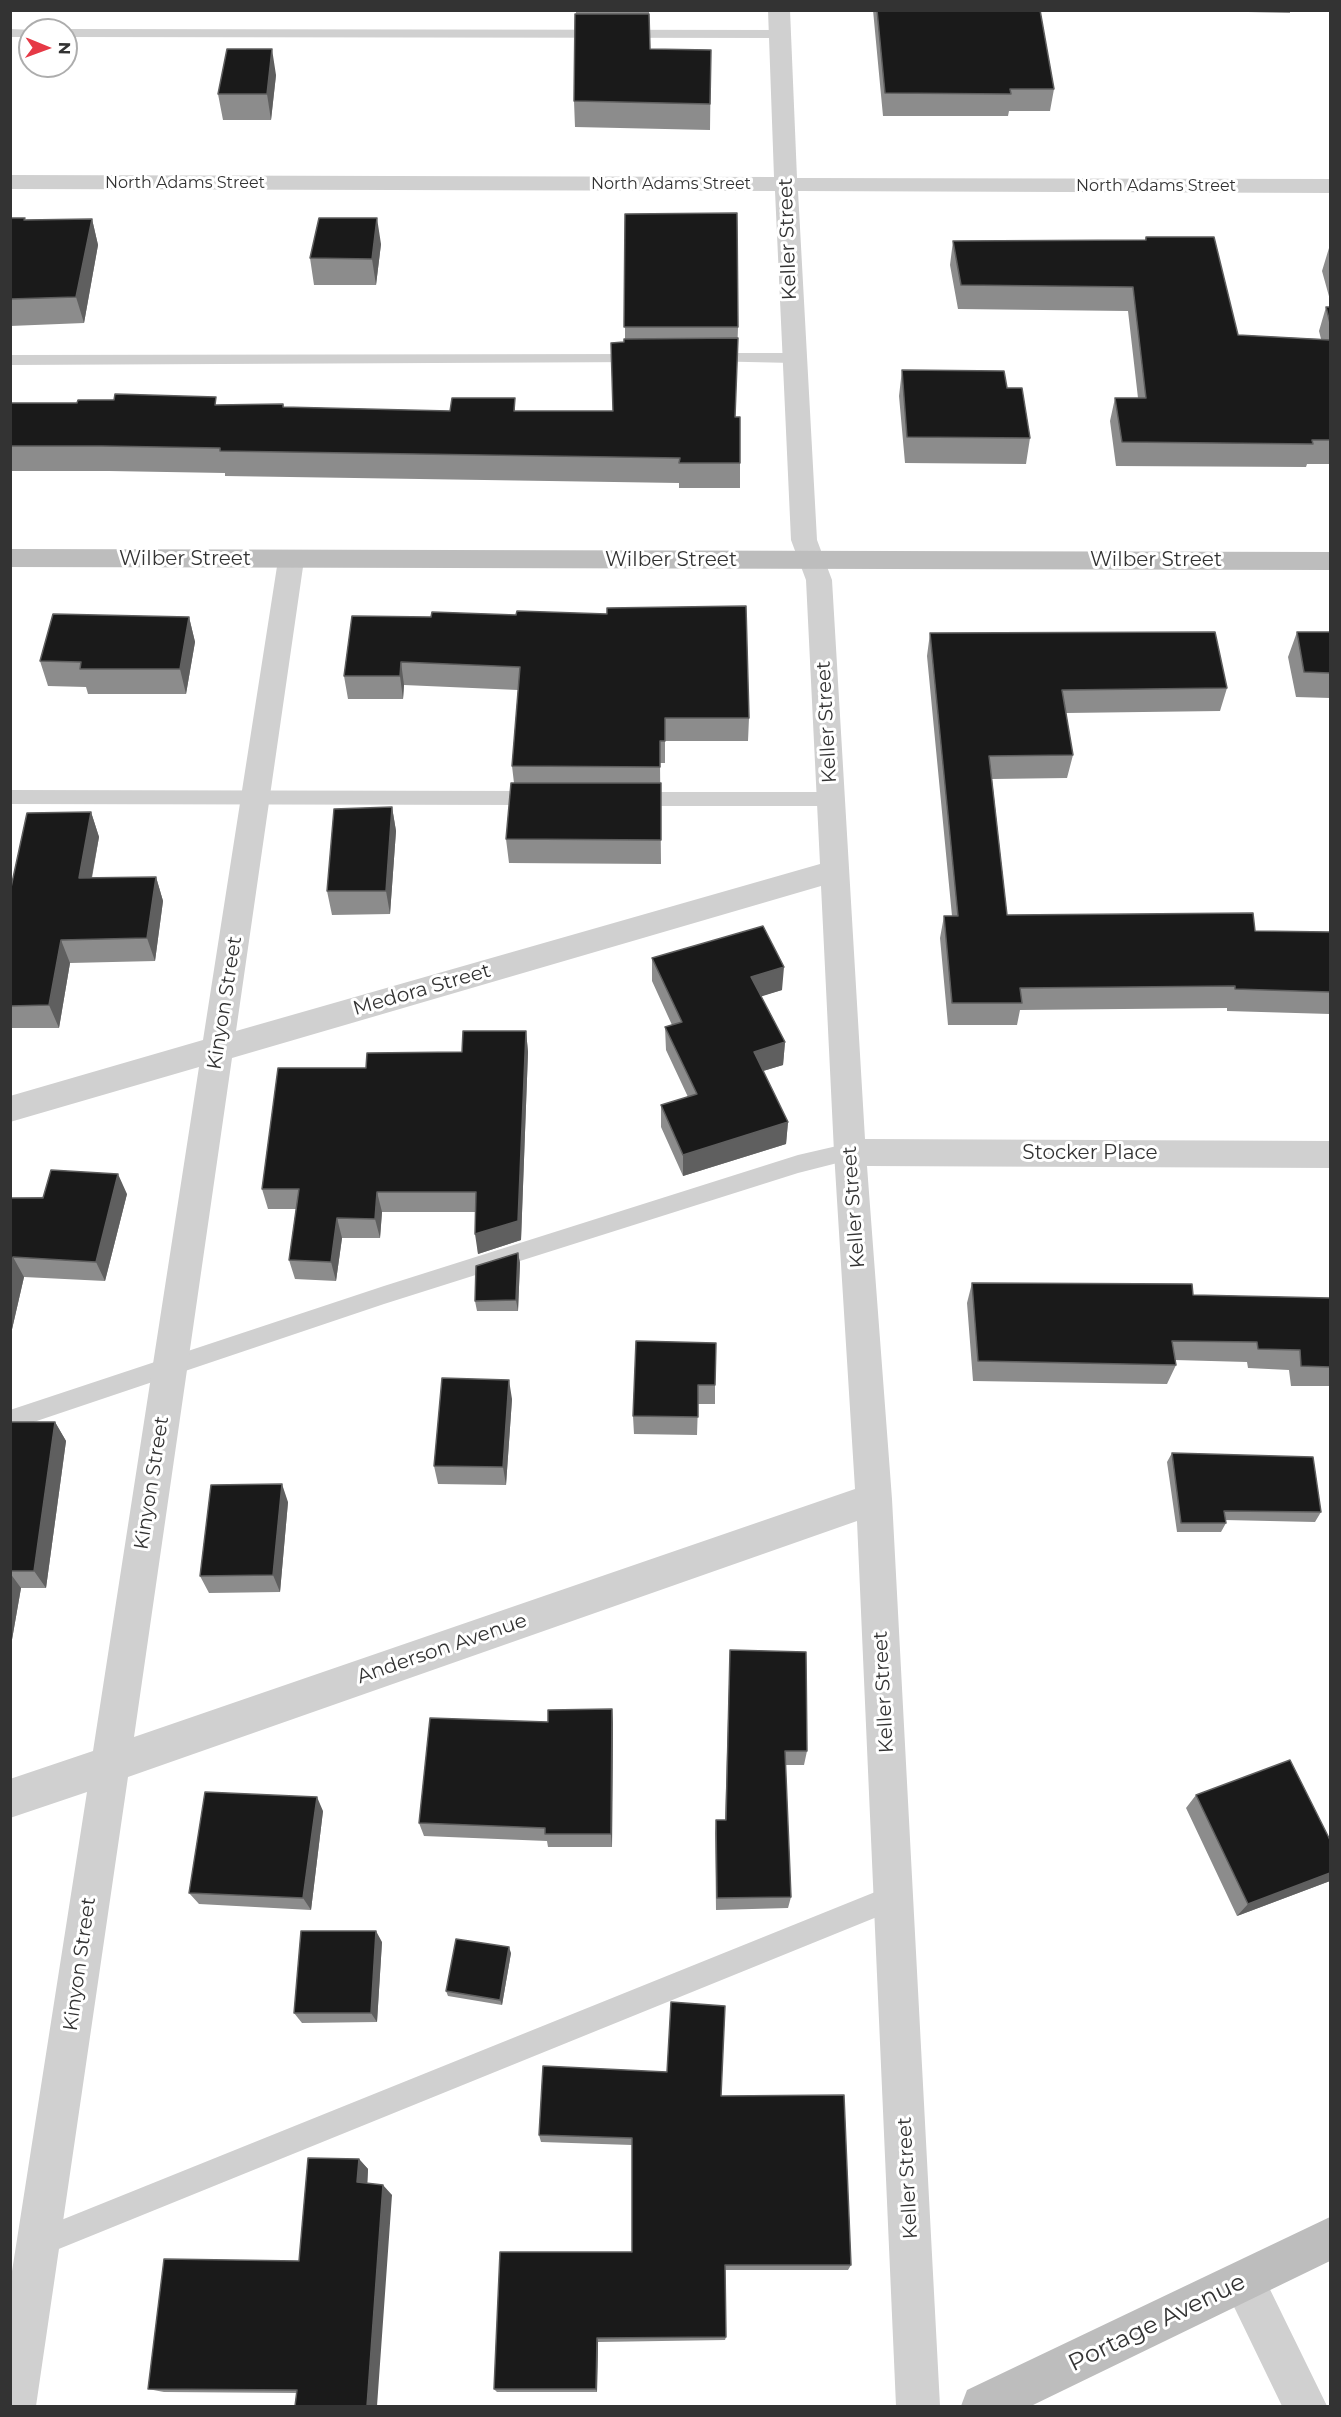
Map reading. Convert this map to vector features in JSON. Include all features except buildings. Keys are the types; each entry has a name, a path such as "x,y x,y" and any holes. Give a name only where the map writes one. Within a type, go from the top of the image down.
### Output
{"street":[{"name":"Keller Street","path":"780,22 793,358 804,540 819,580 850,1152 874,1499 918,2406"},
{"name":"North Adams Street","path":"10,182 1330,186"},
{"name":"Wilber Street","path":"10,558 1330,561"},
{"name":"Kinyon Street","path":"14,2406 291,560"},
{"name":"Medora Street","path":"10,1109 834,871"},
{"name":"Stocker Place","path":"850,1152 1330,1154"},
{"name":"Anderson Avenue","path":"10,1799 874,1499"},
{"name":"Portage Avenue","path":"983,2406 1330,2239"},
{"path":"1244,2282 1305,2406"}],"lane":[{"path":"78,33 780,22"},
{"path":"10,360 651,358"},
{"path":"698,358 793,358"},
{"path":"10,797 555,798"},
{"path":"615,799 831,799"},
{"path":"10,1420 170,1366 775,1171 850,1152"},
{"path":"39,2243 895,1897"}]}
